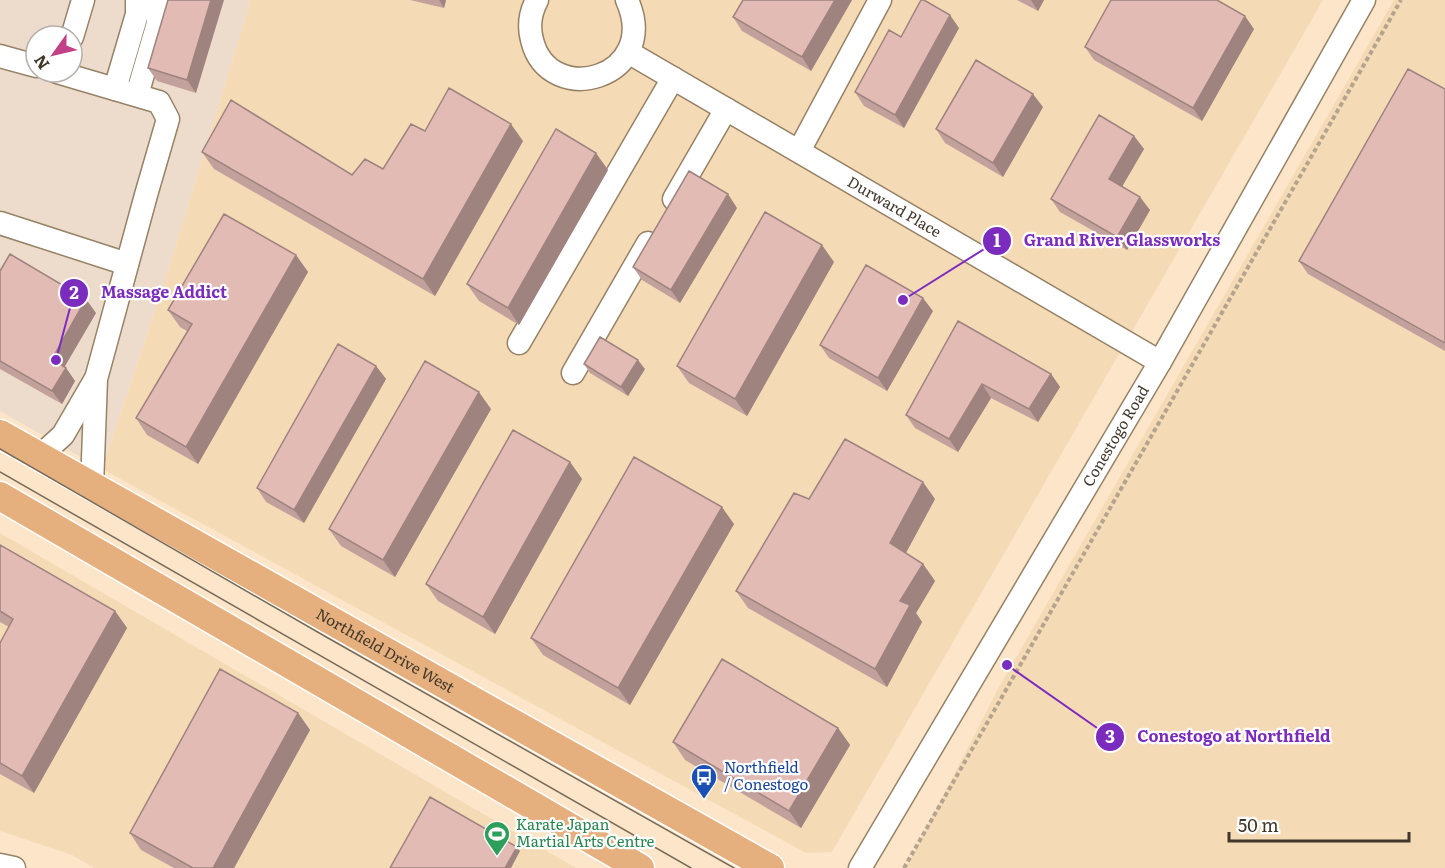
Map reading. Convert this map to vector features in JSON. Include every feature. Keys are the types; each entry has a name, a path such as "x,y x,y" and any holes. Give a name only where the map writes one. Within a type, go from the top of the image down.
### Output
{"main road":[{"name":"Northfield Drive West","path":"0,434 770,868"},
{"path":"0,496 640,868"}],"street":[{"path":"76,24 83,0"},
{"path":"115,88 137,14 137,0"},
{"path":"136,94 158,23 158,0"},
{"path":"537,0 532,10 529,30 534,48 545,64 561,75 580,80 599,76 616,67 628,52 634,33 633,14 627,0"},
{"path":"799,152 880,0"},
{"name":"Conestogo Road","path":"860,868 1160,362 1364,0"},
{"name":"Durward Place","path":"628,52 1160,362"},
{"path":"0,56 24,63"},
{"path":"519,343 674,78"},
{"path":"84,79 159,102 168,119 96,379 93,486"},
{"path":"573,373 726,109"},
{"path":"0,223 127,264"},
{"path":"40,456 63,435 96,379"},
{"path":"0,865 14,868"}],"path":[{"path":"904,868 1401,0"}],"shaded area":[{"path":"0,0 251,0 164,285 102,469 0,411"},
{"path":"251,0 1323,0 832,852 806,853 102,469 164,285"},
{"path":"1394,0 1445,0 1445,868 906,868 998,689"},
{"path":"0,533 576,868 94,868 72,855 0,831"}],"building":[{"path":"168,0 211,0 187,80 148,68"},
{"path":"743,0 835,0 802,57 733,17"},
{"path":"921,0 950,15 895,115 855,92 889,30 901,37"},
{"path":"1111,0 1217,0 1245,16 1193,108 1085,47"},
{"path":"976,60 1033,94 993,163 936,129"},
{"path":"1408,69 1445,89 1445,343 1299,261"},
{"path":"449,88 511,124 423,279 202,152 231,100 352,175 365,159 383,169 411,124 425,131"},
{"path":"1099,115 1134,136 1109,179 1140,197 1117,237 1051,199"},
{"path":"556,129 596,153 508,308 467,284"},
{"path":"689,171 728,194 671,290 633,267"},
{"path":"765,212 822,245 735,399 677,366"},
{"path":"224,214 296,255 186,447 136,418 192,324 168,310"},
{"path":"10,254 86,299 52,359 66,368 52,391 0,361 0,271"},
{"path":"866,265 923,298 878,378 820,345"},
{"path":"958,321 1051,374 1029,409 982,384 949,439 906,415"},
{"path":"600,337 638,360 621,387 584,364"},
{"path":"338,344 376,366 294,510 257,488"},
{"path":"425,361 479,392 383,560 329,529"},
{"path":"513,430 570,462 483,617 426,584"},
{"path":"845,439 923,482 890,543 923,564 900,601 910,605 875,669 736,591 794,493 809,499"},
{"path":"634,457 722,507 618,688 531,638"},
{"path":"0,545 115,611 22,776 0,763 0,643 13,619 0,611"},
{"path":"722,659 838,728 789,811 673,742"},
{"path":"220,669 298,713 213,868 193,868 130,833"},
{"path":"430,797 517,847 505,868 390,868"}],"tram line":[{"path":"0,449 734,868"},
{"path":"0,472 691,868"}],"place":[{"name":"Grand River Glassworks","path":"903,300"},
{"name":"Massage Addict","path":"56,360"},
{"name":"Conestogo at Northfield","path":"1007,665"},
{"name":"Northfield / Conestogo","path":"704,800"},
{"name":"Karate Japan Martial Arts Centre","path":"497,857"}]}
